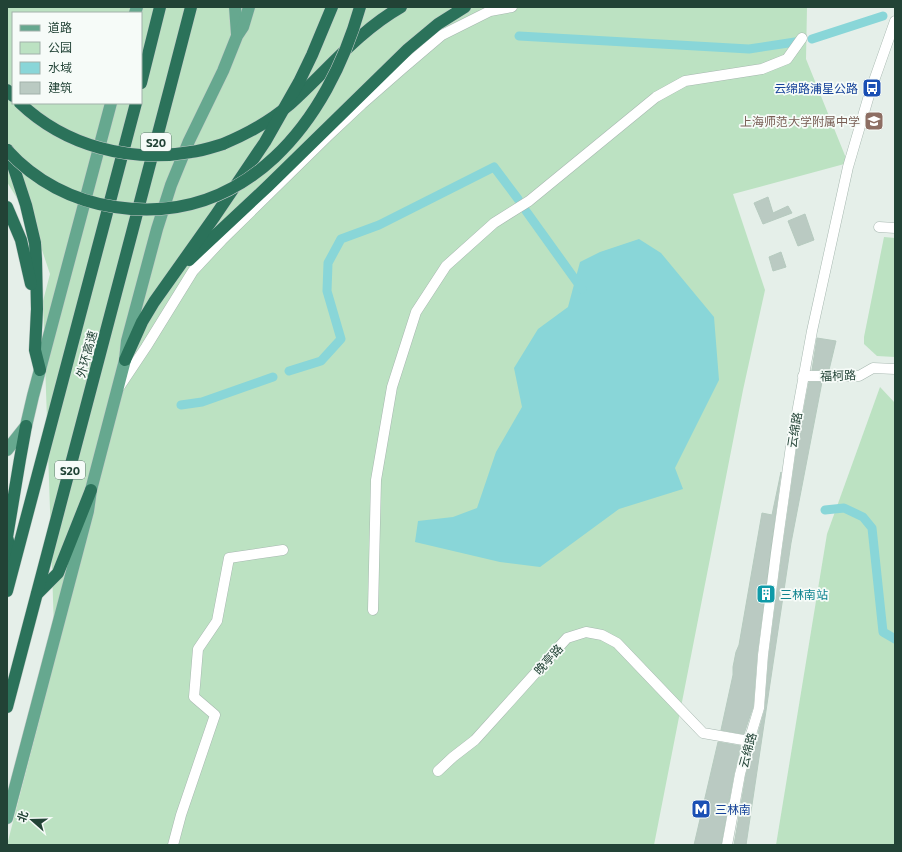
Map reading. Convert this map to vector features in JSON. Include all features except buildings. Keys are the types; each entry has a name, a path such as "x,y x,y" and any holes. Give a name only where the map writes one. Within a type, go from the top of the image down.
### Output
{"highway":[{"path":"142,79 160,7"},
{"name":"外环高速","path":"7,707 191,7"},
{"path":"125,360 142,322 154,302 265,142 299,82 332,7"},
{"path":"7,149 29,171 42,180 82,199 109,206 138,209 167,208 195,203 221,194 266,166 286,147 306,122 334,74 351,35 360,7"},
{"path":"21,104 35,116 63,133 78,140 109,150 159,156 208,149 254,130 277,114 298,97 356,40 377,23 401,7"},
{"path":"179,266 192,259 408,49 438,24 465,7"},
{"name":"外环高速","path":"7,591 136,104"},
{"path":"7,149 22,191 33,233 36,259 37,309 35,350 40,370"},
{"path":"7,207 21,240 37,309"},
{"path":"14,563 8,537 11,495 26,426"},
{"path":"37,595 58,574 91,490"}],"main road":[{"path":"235,7 237,36"},
{"path":"7,818 86,518 91,490 125,360 127,341 157,229 166,199 180,163 223,71 237,36 243,27 249,7"},
{"path":"7,450 26,426 111,104"}],"street":[{"path":"118,388 146,347 193,271 222,240 328,136 362,104 442,35 490,11 512,7"},
{"name":"云绵路","path":"727,845 740,774 759,708 763,655 776,553 790,454 812,331 848,167 870,92 895,21"},
{"path":"373,610 376,480 392,387 416,312 446,266 494,223 529,201 656,97 685,82 762,69 787,59 802,38"},
{"path":"879,227 895,228"},
{"name":"福柯路","path":"803,376 859,376 872,368 895,370"},
{"path":"172,845 215,715 194,697 198,649 217,621 228,558 283,550"},
{"name":"晚亭路","path":"438,771 475,740 567,638 586,632 602,635 617,643 703,733 749,741"}],"green space":[{"path":"7,7 807,7 806,59 848,163 733,194 765,290 743,390 654,845 7,845 55,659 43,301 50,274 34,226 7,182"},
{"path":"884,237 895,238 895,357 877,356 864,344 864,337"},
{"path":"880,387 895,403 895,845 776,845 827,534"}],"water":[{"path":"639,239 661,253 714,317 719,380 675,468 683,489 619,509 540,567 500,562 415,542 418,521 453,517 477,508 496,452 522,407 514,368 538,329 568,307 580,262 600,252"}],"waterway":[{"path":"812,39 883,16"},
{"path":"519,36 749,49 795,42"},
{"path":"289,371 321,361 341,339 327,291 328,263 341,239 379,225 494,167 518,199"},
{"path":"526,211 582,289"},
{"path":"181,405 202,402 273,377"},
{"path":"825,510 844,508 863,517 872,528 883,632 895,639"}],"place":[{"name":"云绵路浦星公路","path":"872,88"},
{"name":"上海师范大学附属中学","path":"874,121"},
{"name":"三林南站","path":"766,594"},
{"name":"三林南","path":"701,809"}]}
